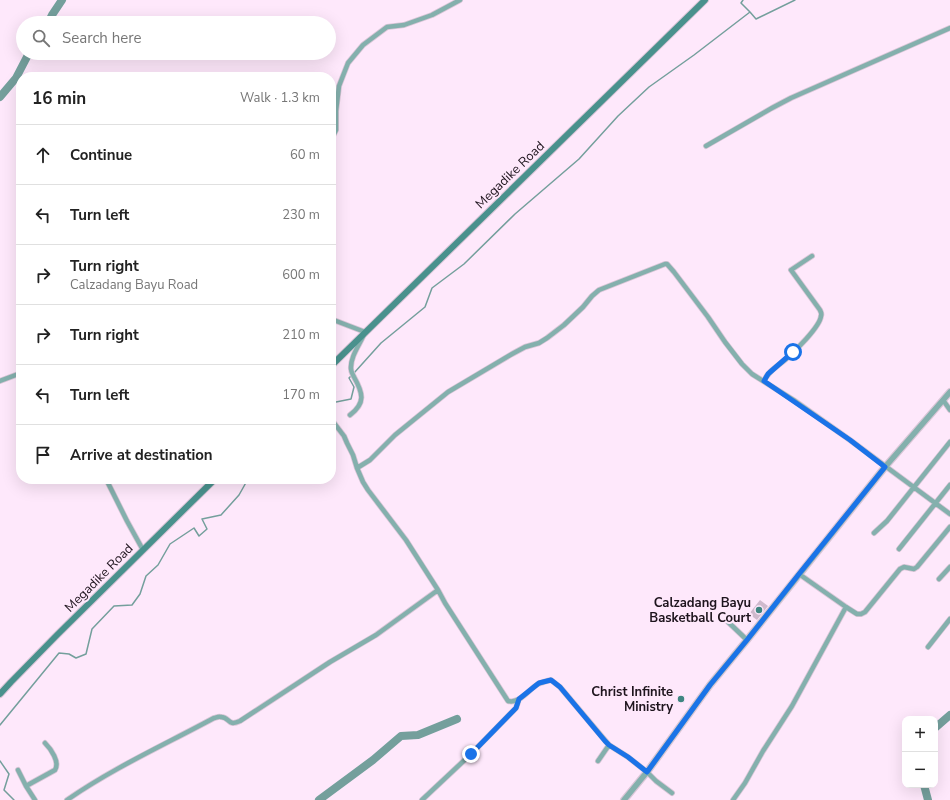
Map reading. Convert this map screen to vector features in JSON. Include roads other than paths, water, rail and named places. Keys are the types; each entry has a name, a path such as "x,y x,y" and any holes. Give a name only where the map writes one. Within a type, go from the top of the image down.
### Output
{"main road":[{"name":"Megadike Road","path":"336,361 705,0"},
{"name":"Megadike Road","path":"0,694 57,635 210,484"}],"street":[{"path":"336,130 336,111 339,86 348,63 363,45 387,27 404,25 432,15 460,0"},
{"path":"706,146 791,98 950,28"},
{"path":"764,381 768,374 793,352 810,334 818,324 821,317 822,314 820,310 791,270 812,256"},
{"path":"357,468 370,460 395,435 435,401 448,392 512,354 525,347 540,343 548,338 564,325 599,290 667,264 742,364 752,374 850,440 950,514"},
{"path":"336,321 365,332 356,348 350,370 361,390 360,404 356,411 350,415"},
{"path":"0,382 16,375"},
{"path":"624,800 647,772 710,685 885,467 950,392"},
{"path":"943,400 950,410"},
{"path":"336,426 344,436 363,482 406,540 508,701 511,702 519,699 539,683 551,680 560,687 609,745 628,757 672,793"},
{"path":"874,533 887,521 950,442"},
{"path":"108,484 143,550"},
{"path":"899,549 950,485"},
{"path":"799,574 846,607 859,614 863,614 900,569 904,567 914,569 917,567 950,527"},
{"path":"939,579 950,567"},
{"path":"67,800 101,778 214,718 220,716 230,723 240,721 342,655 376,635 438,590"},
{"path":"733,800 792,706 846,607"},
{"path":"726,620 747,640"},
{"path":"928,647 950,620"},
{"path":"422,800 471,754 516,708 519,699"},
{"path":"26,786 55,770 57,766 52,752 45,743"},
{"path":"598,761 609,745"},
{"path":"18,770 35,800"}],"waterway":[{"path":"52,16 62,0"},
{"path":"354,373 381,343 425,307 432,288 464,264 515,214 579,159 618,116 649,87 750,12 741,3 743,0"},
{"path":"750,12 756,19 795,0"},
{"path":"19,72 25,60"},
{"path":"0,97 16,78"},
{"path":"336,402 351,399 354,387 349,378 351,376"},
{"path":"0,725 59,653 69,654 76,658 86,654 92,629 114,606 132,605 140,594 146,576 158,565 170,544 194,528 199,536 207,529 202,519 221,515 239,495 245,484"},
{"path":"938,725 950,715"},
{"path":"319,800 373,760 401,736 418,735 457,719"},
{"path":"0,761 9,774 4,790 14,800"},
{"path":"925,788 928,800"}],"place":[{"name":"Calzadang Bayu Basketball Court","path":"759,610"},
{"name":"Christ Infinite Ministry","path":"681,699"}]}
